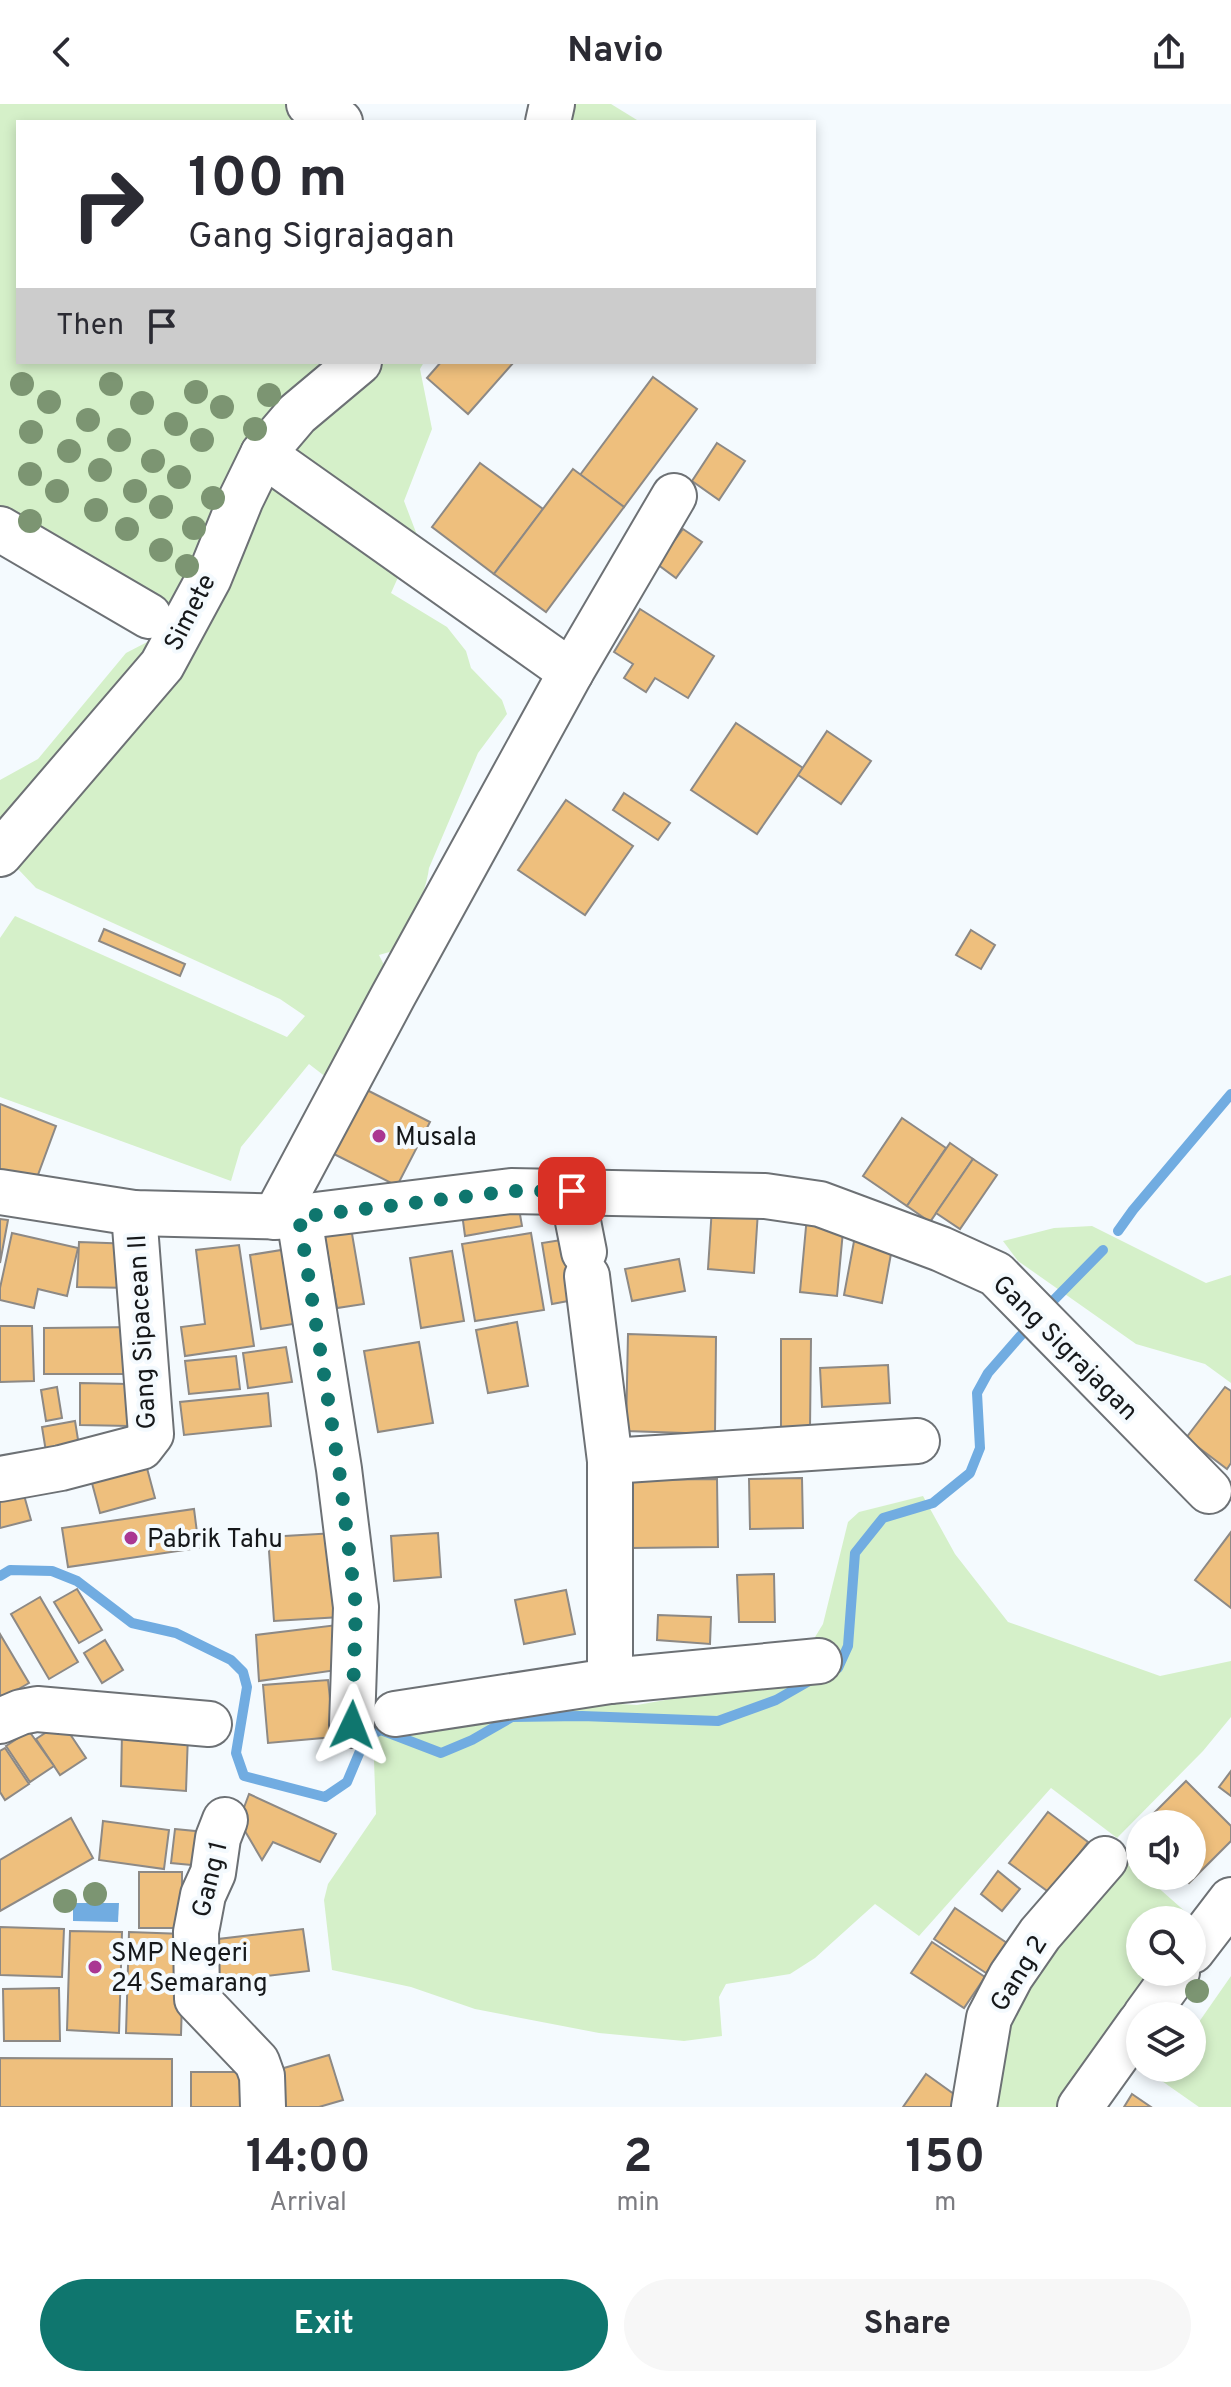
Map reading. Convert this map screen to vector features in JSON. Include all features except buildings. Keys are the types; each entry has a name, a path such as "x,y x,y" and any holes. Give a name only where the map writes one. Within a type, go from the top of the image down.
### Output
{"street":[{"path":"309,104 337,120"},
{"name":"Simete","path":"0,854 162,665 209,578 263,454 297,414 357,364"},
{"path":"263,454 571,672"},
{"path":"352,1725 356,1607 339,1469 287,1217 393,996 571,672 674,496"},
{"path":"0,529 149,616"},
{"name":"Gang Sigrajagan","path":"0,1192 134,1213 287,1217 511,1191 765,1196 820,1204 941,1249 996,1274 1209,1491"},
{"path":"572,1191 586,1264 610,1461 610,1681"},
{"name":"Gang Sipacean II","path":"0,1479 61,1468 141,1447 151,1434 134,1213"},
{"path":"610,1461 917,1441"},
{"path":"395,1714 610,1681 819,1661"},
{"path":"0,1721 37,1709 209,1724"},
{"name":"Gang 1","path":"225,1820 218,1838 213,1873 203,1895 196,1932 197,1999 257,2062 262,2076 263,2107"},
{"name":"Gang 2","path":"974,2107 989,2018 1011,1976 1040,1934 1105,1859"},
{"path":"1206,1933 1231,1900"},
{"path":"1080,2107 1126,2043"}],"green space":[{"path":"0,104 289,104 317,120 16,120 16,364 423,364 420,369 432,429 404,501 417,535 391,593 447,627 466,651 471,668 502,700 507,714 478,753 410,921 393,951 379,955 386,969 331,1081 309,1064 241,1147 231,1181 0,1097 0,938 15,916 287,1037 305,1016 280,999 36,888 0,850 0,780 38,759 126,653 155,638 0,516"},
{"path":"532,104 611,104 637,120 527,120"},
{"path":"1092,1226 1206,1283 1231,1275 1231,1383 1205,1364 1136,1344 1018,1261 1003,1241 1054,1228"},
{"path":"923,1496 955,1554 1008,1622 1160,1676 1231,1661 1231,1717 1203,1751 1145,1810 1126,1810 1126,1829 1117,1838 1051,1788 919,1936 875,1904 815,1958 790,1974 726,1984 719,1997 722,2036 684,2041 599,2033 475,2009 411,1987 332,1970 324,1900 328,1884 376,1814 373,1735 517,1707 603,1703 637,1705 790,1678 823,1624 848,1522 859,1512"},
{"path":"1125,1859 1126,1890 1161,1890 1179,1906 1126,1906 1126,1986 1152,1986 1140,2002 1126,2002 1126,2022 1065,2107 990,2107 1007,2000"},
{"path":"1231,1976 1231,2107 1199,2107 1163,2082 1206,2082 1206,2012"}],"water":[{"path":"73,1903 119,1903 118,1922 73,1921"}],"waterway":[{"path":"1118,1231 1231,1094"},
{"path":"1044,1310 1103,1250"},
{"path":"833,1670 838,1668 848,1646 855,1553 883,1518 933,1503 970,1473 980,1448 977,1393 988,1373 1030,1325"},
{"path":"0,1576 10,1570 52,1571 77,1581 132,1623 176,1633 231,1660 243,1672 247,1687 236,1753 244,1776 325,1797 347,1782 366,1737 381,1730 441,1753 472,1740 512,1717 718,1721 776,1700 811,1680"}],"place":[{"name":"Musala","path":"379,1136"},
{"name":"Pabrik Tahu","path":"131,1538"},
{"name":"SMP Negeri 24 Semarang","path":"95,1967"}],"route":[{"path":"352,1725 356,1607 339,1469 299,1217 511,1191 572,1191"}]}
